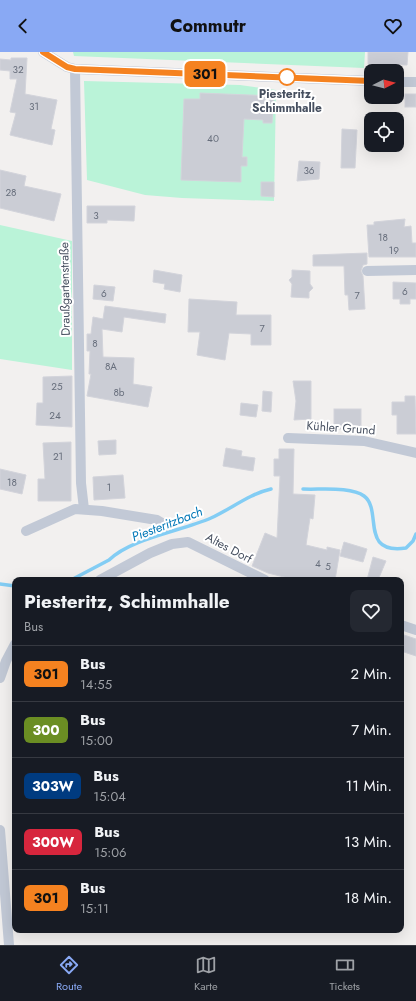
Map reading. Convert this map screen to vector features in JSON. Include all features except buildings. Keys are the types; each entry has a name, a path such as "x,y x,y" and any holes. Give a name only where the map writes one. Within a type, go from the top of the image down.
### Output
{"street":[{"path":"43,52 67,67 75,69 364,81"},
{"name":"Draußgartenstraße","path":"75,69 81,483 84,509"},
{"path":"404,82 416,82"},
{"path":"367,271 416,270"},
{"name":"Kühler Grund","path":"288,438 364,441 416,453"},
{"path":"26,531 65,513 84,509 157,520 167,526"},
{"name":"Altes Dorf","path":"106,577 150,554 180,542 194,544 235,567 258,577"},
{"path":"404,626 416,630"},
{"path":"0,678 12,650"},
{"path":"0,830 9,945"}],"green space":[{"path":"73,52 365,52 364,68 74,56"},
{"path":"84,81 240,85 276,90 274,201 182,198 145,195 87,180"},
{"path":"0,225 72,241 72,370 0,359"}],"waterway":[{"name":"Piesteritzbach","path":"77,577 109,560 119,552 143,540 199,523 255,494 271,489"},
{"name":"Piesteritzbach","path":"303,489 335,489 351,491 364,496 372,511 374,530 382,545 391,548 406,548 413,541 416,534"},
{"name":"Piesteritzbach","path":"0,584 12,586"}],"bus line":[{"name":"301","path":"43,52 67,67 75,69 364,81"}],"place":[{"name":"Piesteritz, Schimmhalle","path":"287,77"}]}
